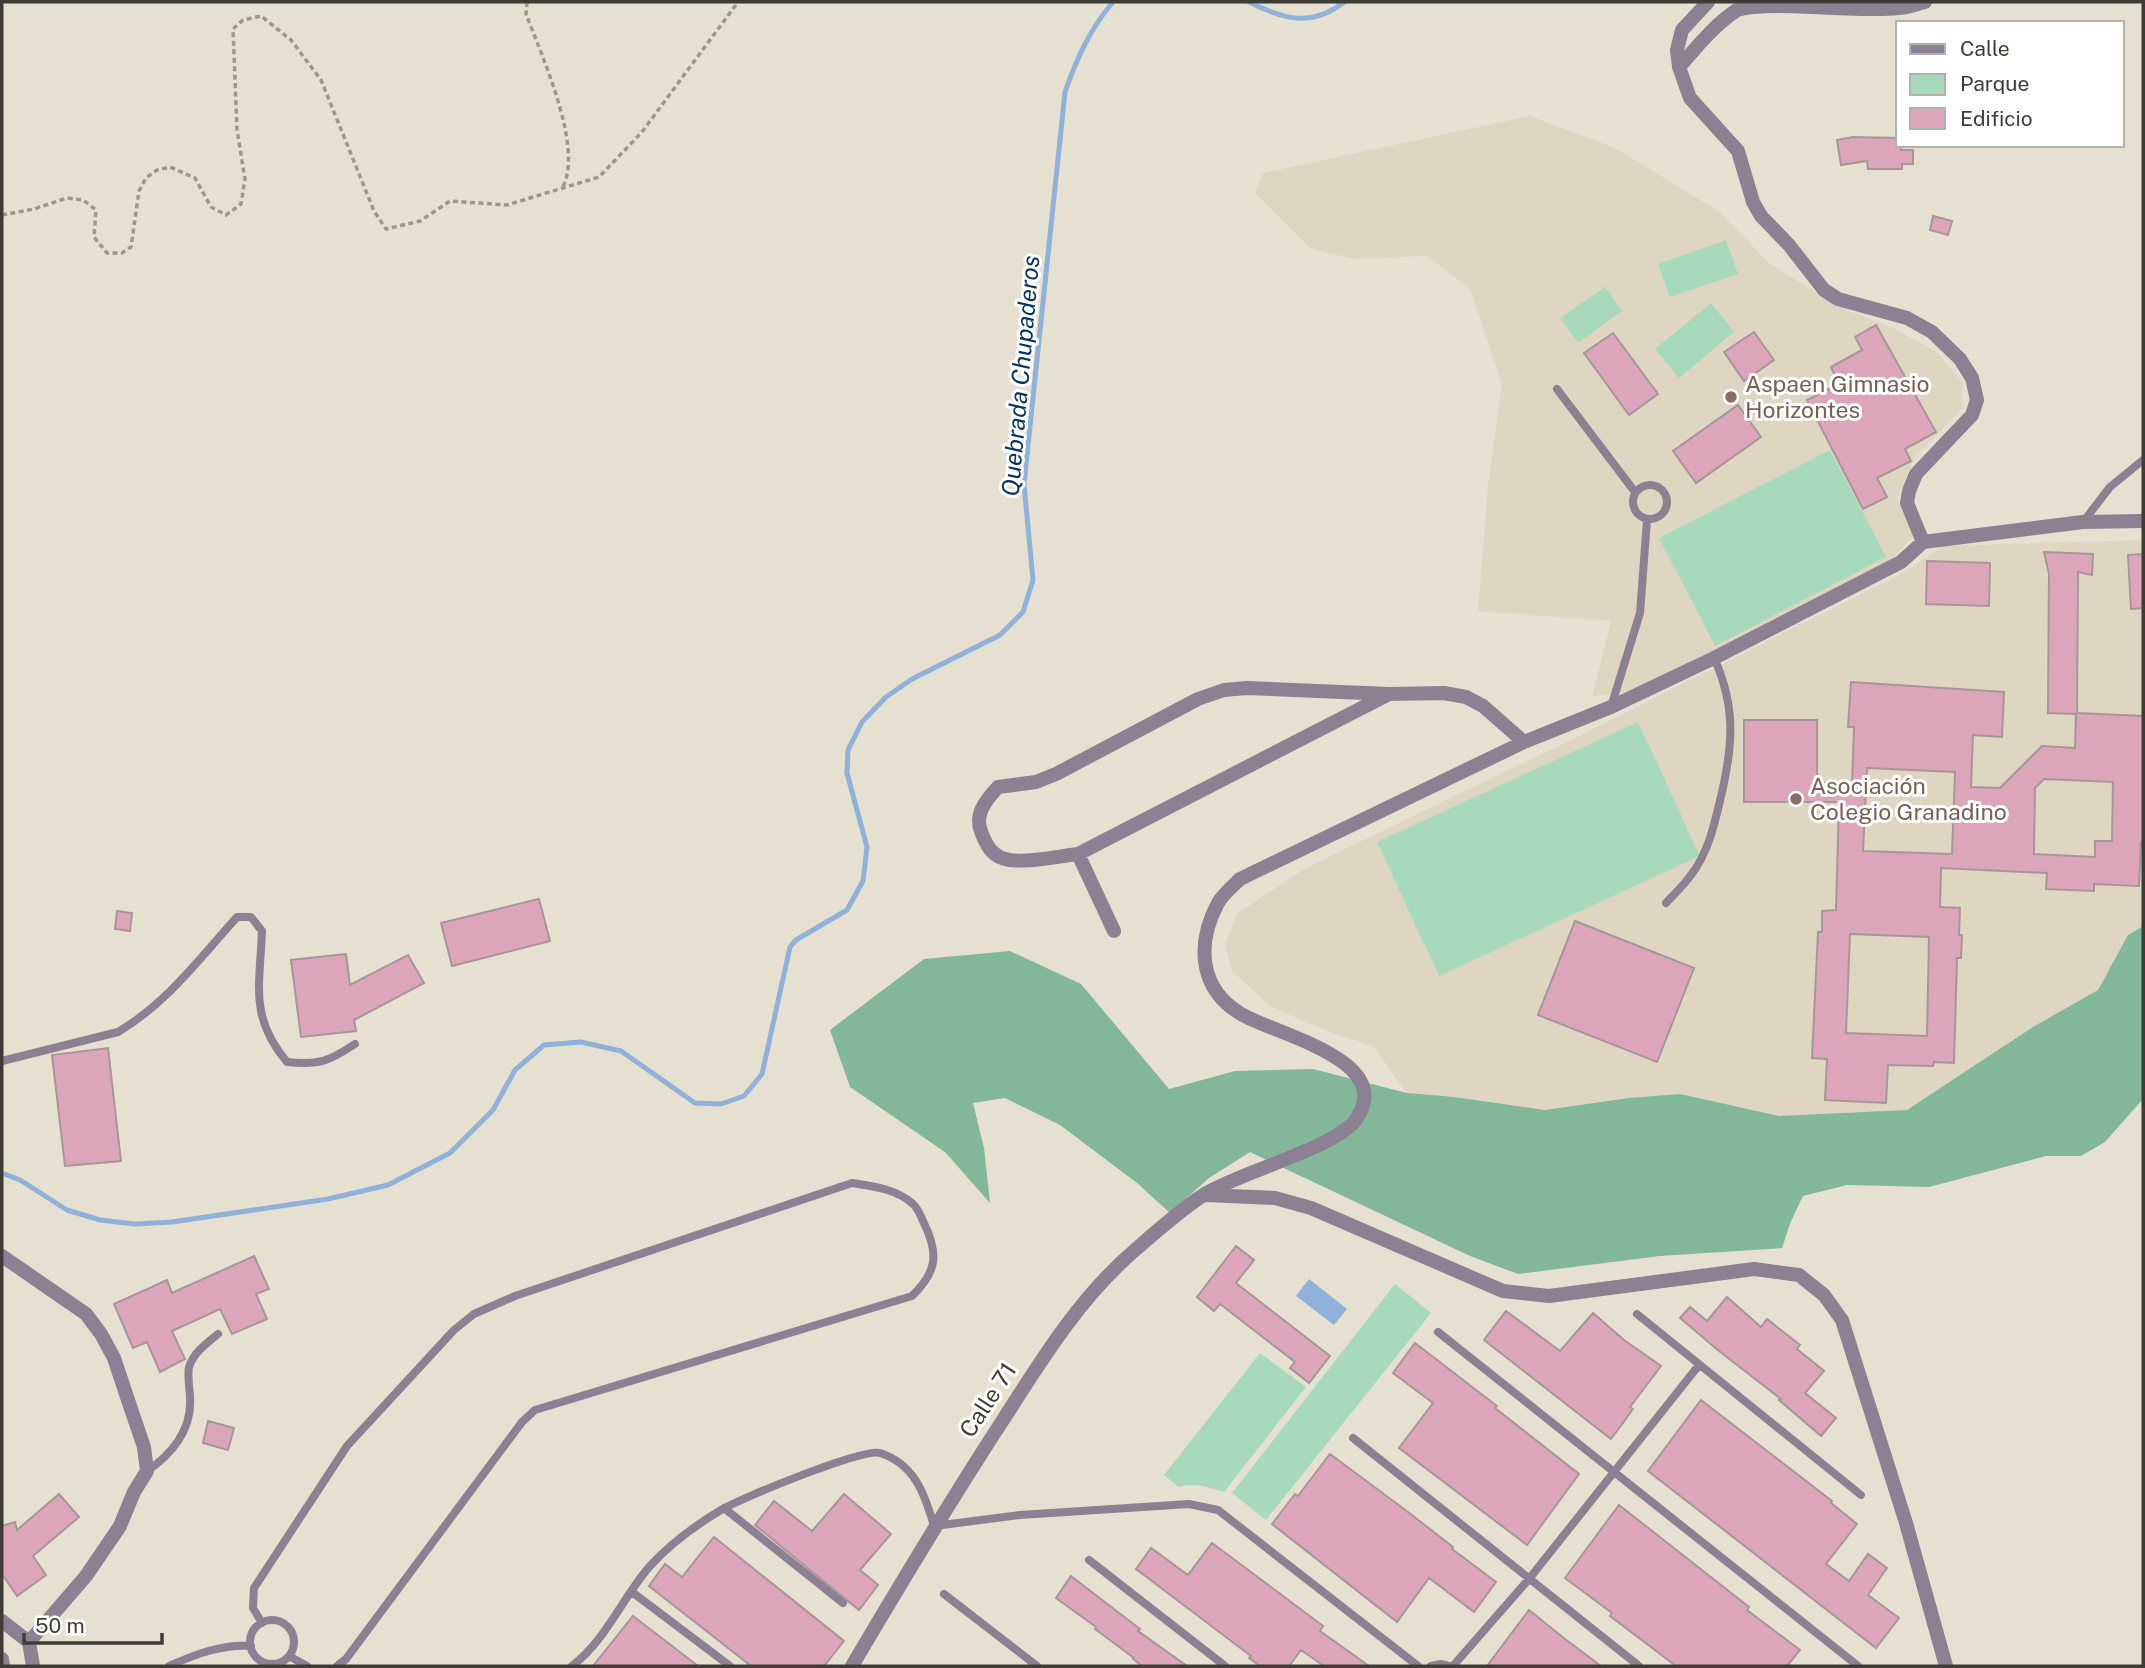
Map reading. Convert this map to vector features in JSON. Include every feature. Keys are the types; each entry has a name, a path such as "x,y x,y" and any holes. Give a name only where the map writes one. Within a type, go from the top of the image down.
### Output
{"street":[{"path":"1708,2 1682,30 1677,50 1679,67 1690,98 1738,151 1753,202 1761,216 1789,245 1824,290 1838,299 1907,318 1933,332 1960,359 1972,378 1978,400 1972,415 1916,474 1909,491 1907,503 1923,542"},
{"path":"1679,67 1738,9 1760,3 1898,8 1925,2"},
{"path":"1389,694 1078,854 1022,860 1003,859 988,848 978,828 982,805 998,787 1036,782 1056,774 1198,699 1224,690 1247,688 1389,694 1444,693 1466,697 1483,706 1524,742 1611,707 1714,658 1901,562 1923,542 2083,522 2143,521"},
{"name":"Calle 71","path":"852,1666 934,1526 1055,1339 1079,1307 1134,1251 1205,1194 1253,1171 1334,1139 1356,1121 1362,1110 1364,1091 1357,1075 1334,1055 1240,1014 1215,990 1203,961 1206,933 1219,901 1240,878 1524,742"},
{"path":"1078,854 1114,931"},
{"path":"1205,1194 1275,1198 1311,1208 1503,1292 1549,1296 1754,1269 1799,1275 1824,1295 1842,1320 1906,1523 1946,1666"},
{"path":"2,1256 86,1314 101,1334 114,1358 144,1447 147,1471 134,1492 120,1525 86,1576 29,1642"},
{"path":"2,1621 29,1642 33,1666"},
{"path":"2,1658 3,1666"}],"lane":[{"path":"1557,388 1635,492"},
{"path":"2083,522 2110,487 2143,460"},
{"path":"1650,485 1658,487 1664,492 1667,508 1655,520 1647,520 1635,512 1632,500 1635,492 1650,485"},
{"path":"1611,707 1640,613 1647,520"},
{"path":"1666,903 1692,874 1711,839 1731,749 1729,703 1714,658"},
{"path":"2,1060 118,1032 134,1022 182,980 237,917 251,917 262,931 258,989 261,1021 271,1043 287,1062 313,1064 335,1057 355,1044"},
{"path":"262,1623 253,1608 254,1588 347,1446 454,1330 474,1314 515,1296 852,1183 895,1193 915,1205 930,1236 935,1261 927,1282 912,1296 536,1410 523,1422 346,1659 337,1666"},
{"path":"1637,1314 1861,1495"},
{"path":"1438,1332 1858,1666"},
{"path":"147,1471 160,1462 184,1432 191,1413 188,1369 194,1357 218,1334"},
{"path":"1431,1666 1451,1666 1529,1579 1699,1365"},
{"path":"1353,1438 1640,1666"},
{"path":"572,1666 590,1653 650,1566 688,1531 724,1508 850,1457 877,1452 902,1463 918,1481 934,1526 1020,1515 1189,1504 1218,1510 1418,1666"},
{"path":"724,1508 843,1603"},
{"path":"1089,1560 1225,1666"},
{"path":"632,1592 730,1666"},
{"path":"944,1594 1037,1666"},
{"path":"276,1621 289,1628 294,1642 284,1661 270,1664 258,1658 251,1646 253,1633 262,1623 276,1621"},
{"path":"169,1666 218,1648 251,1646"},
{"path":"289,1656 307,1666"}],"path":[{"path":"527,2 526,14 562,112 568,146 569,177 561,190"},
{"path":"2,215 34,209 67,198 83,200 96,211 94,237 107,253 122,253 131,247 139,191 146,178 157,170 170,167 195,178 211,207 226,215 241,204 244,179 237,130 233,29 243,20 261,16 291,40 321,80 374,211 386,229 420,221 450,201 508,205 561,190 599,177 642,132 738,2"}],"shaded area":[{"name":"Aspaen Gimnasio Horizontes","path":"1530,116 1615,148 1720,212 1769,263 1839,307 1895,329 1937,352 1963,383 1962,409 1916,456 1897,498 1913,536 1886,565 1634,690 1592,697 1611,621 1478,611 1488,486 1502,385 1470,289 1427,256 1353,259 1310,248 1255,193 1263,173"},
{"name":"Asociación Colegio Granadino","path":"2143,540 2143,926 2128,935 2098,990 2033,1027 1907,1110 1818,1133 1608,1122 1407,1093 1373,1046 1330,1032 1271,1007 1232,971 1225,944 1238,913 1306,868 1591,730 1901,574 1943,546"}],"green space":[{"path":"1726,240 1738,274 1670,297 1658,264"},
{"path":"1605,287 1622,311 1578,343 1560,318"},
{"path":"1711,303 1734,332 1679,378 1655,349"},
{"path":"1830,450 1886,557 1715,646 1659,538"},
{"path":"1638,722 1700,856 1439,976 1377,842"},
{"path":"2143,926 2143,1099 2105,1142 2081,1156 2046,1156 1929,1187 1847,1185 1803,1196 1782,1248 1660,1256 1518,1274 1470,1256 1250,1152 1209,1178 1170,1213 1137,1183 1060,1125 1005,1098 973,1103 984,1148 990,1203 945,1152 850,1087 830,1030 924,959 1010,951 1081,984 1169,1089 1235,1071 1313,1069 1407,1093 1545,1110 1680,1094 1779,1116 1907,1110 2033,1027 2098,990 2128,935"},
{"path":"1395,1284 1431,1313 1266,1520 1232,1493"},
{"path":"1260,1353 1306,1387 1224,1492 1195,1485 1178,1487 1164,1475"}],"water":[{"path":"1309,1279 1347,1309 1334,1325 1296,1296"}],"building":[{"path":"1853,137 1896,138 1896,147 1913,150 1913,164 1902,164 1902,169 1868,169 1867,161 1841,165 1837,140"},
{"path":"1933,216 1952,221 1948,235 1930,230"},
{"path":"1876,325 1936,432 1905,449 1911,461 1877,478 1887,497 1863,509 1807,400 1839,384 1831,367 1862,350 1855,337"},
{"path":"1754,332 1774,360 1744,381 1724,352"},
{"path":"1613,333 1658,394 1629,415 1584,353"},
{"path":"1738,405 1761,437 1696,483 1673,451"},
{"path":"2044,552 2093,554 2092,575 2078,572 2077,713 2143,716 2143,843 2139,886 2094,884 2094,891 2046,889 2047,873 1941,868 1940,907 1960,908 1959,935 1962,935 1961,958 1957,958 1954,1063 1934,1062 1933,1066 1888,1065 1886,1103 1825,1100 1827,1059 1812,1058 1818,932 1822,932 1822,911 1836,910 1839,802 1744,802 1744,720 1817,720 1817,782 1852,784 1854,727 1848,727 1851,682 2004,692 2002,737 1973,735 1971,787 2000,788 2042,746 2075,748 2076,714 2048,713 2049,574","holes":["1867,768 1955,772 1952,854 1863,851","2044,779 2113,782 2112,841 2095,841 2095,857 2034,854 2035,788","1850,934 1929,937 1927,1036 1846,1033"]},
{"path":"2143,554 2143,608 2131,609 2128,555"},
{"path":"1927,561 1990,563 1989,606 1926,604"},
{"path":"539,899 550,941 452,966 441,923"},
{"path":"117,911 132,913 130,931 115,929"},
{"path":"1575,921 1694,968 1657,1062 1538,1015"},
{"path":"346,954 350,985 408,955 424,983 354,1020 356,1031 301,1037 291,960"},
{"path":"108,1048 121,1161 65,1166 52,1055"},
{"path":"1236,1246 1254,1260 1236,1283 1330,1356 1309,1383 1290,1368 1295,1362 1220,1304 1214,1311 1197,1297"},
{"path":"254,1256 269,1289 256,1294 267,1319 232,1334 220,1309 172,1331 185,1359 160,1372 147,1342 133,1348 114,1304 167,1280 172,1293"},
{"path":"1727,1297 1761,1327 1767,1319 1800,1345 1797,1349 1824,1371 1805,1393 1836,1418 1821,1436 1779,1400 1781,1399 1680,1318 1690,1307 1707,1321"},
{"path":"1506,1311 1560,1351 1593,1313 1624,1340 1661,1366 1630,1407 1633,1409 1611,1439 1484,1340"},
{"path":"1415,1343 1579,1474 1527,1545 1399,1448 1433,1403 1393,1373"},
{"path":"1701,1400 1832,1501 1831,1503 1857,1524 1826,1564 1849,1581 1868,1554 1887,1568 1868,1595 1899,1618 1876,1648 1648,1471"},
{"path":"208,1421 234,1428 228,1450 203,1443"},
{"path":"1330,1454 1496,1582 1474,1612 1429,1578 1397,1622 1272,1524 1295,1494 1298,1496"},
{"path":"59,1494 79,1517 33,1556 46,1575 17,1596 2,1574 2,1526 15,1522 17,1530"},
{"path":"844,1494 891,1534 860,1570 878,1585 859,1610 755,1525 774,1501 812,1531"},
{"path":"1619,1505 1800,1650 1787,1666 1676,1666 1565,1578"},
{"path":"714,1537 844,1641 824,1666 751,1666 649,1586 665,1564 682,1577"},
{"path":"1212,1543 1323,1626 1320,1631 1369,1666 1324,1666 1301,1650 1289,1666 1260,1666 1249,1658 1251,1656 1136,1569 1151,1548 1188,1575"},
{"path":"1071,1576 1140,1629 1138,1631 1187,1666 1142,1666 1056,1598"},
{"path":"1529,1610 1565,1639 1601,1666 1487,1666"},
{"path":"633,1616 698,1666 593,1666"}],"waterway":[{"name":"Quebrada Chupaderos","path":"2,1173 20,1180 67,1210 100,1220 135,1224 172,1222 328,1199 388,1185 450,1153 493,1110 515,1070 544,1045 581,1042 621,1051 695,1103 721,1104 744,1096 762,1074 790,947 796,940 847,910 863,881 867,847 847,773 848,750 862,722 886,697 912,679 1000,635 1023,612 1033,580 1024,484 1065,92 1085,44 1113,2"},
{"name":"Quebrada Chupaderos","path":"1249,2 1274,13 1297,18 1320,15 1344,2"}],"place":[{"name":"Aspaen Gimnasio Horizontes","path":"1731,397"},
{"name":"Asociación Colegio Granadino","path":"1796,799"}]}
